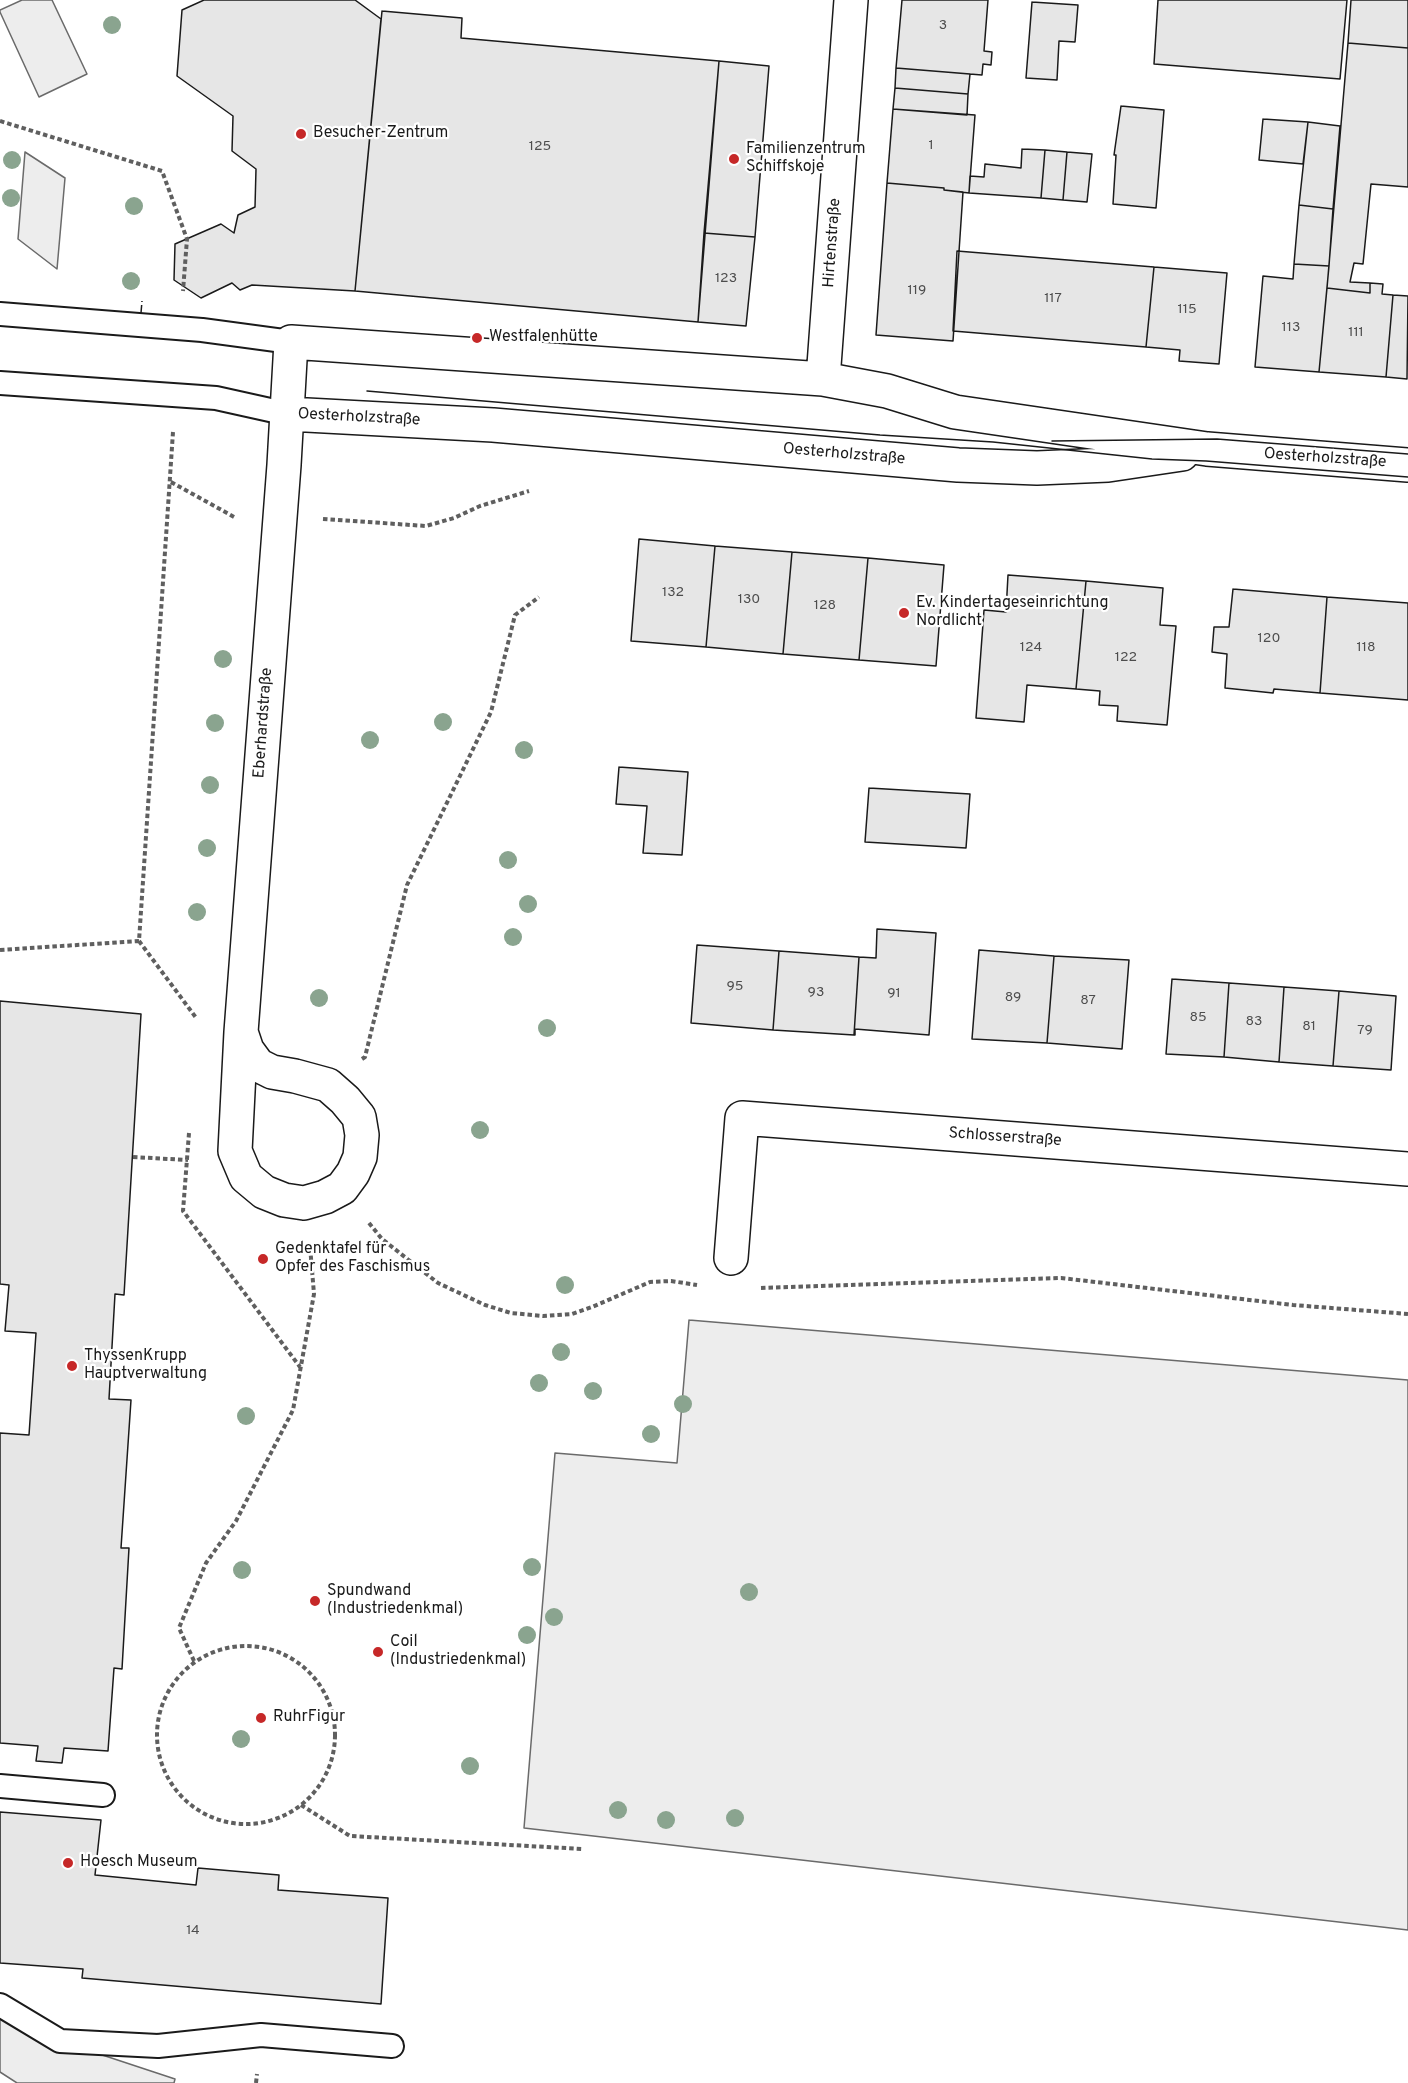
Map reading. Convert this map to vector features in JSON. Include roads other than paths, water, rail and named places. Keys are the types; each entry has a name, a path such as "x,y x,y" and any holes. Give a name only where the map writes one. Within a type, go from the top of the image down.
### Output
{"street":[{"name":"Hirtenstraße","path":"823,379 851,0"},
{"name":"Oesterholzstraße","path":"1207,449 1108,465 1037,468 969,466 493,425 288,414 291,342 823,379 887,391 955,412 1207,449 1408,465"},
{"name":"Eberhardstraße","path":"241,1032 247,1050 258,1065 272,1072 328,1085 359,1117 362,1135 360,1157 353,1173 342,1188 325,1197 304,1203 284,1200 264,1192 246,1177 235,1151 241,1032 288,414"},
{"name":"Schlosserstraße","path":"731,1258 742,1118 1408,1169"}],"lane":[{"path":"0,314 202,330 291,342"},
{"path":"0,383 216,398 288,414"},
{"path":"0,1786 104,1795"},
{"path":"0,2005 60,2041 158,2046 261,2035 392,2046"}],"tram line":[{"path":"367,391 880,435 993,442 1152,459 1408,477"},
{"path":"1052,441 1217,439 1408,454"}],"place":[{"name":"Besucher-Zentrum","path":"301,134"},
{"name":"Familienzentrum Schiffskoje","path":"734,159"},
{"name":"Westfalenhütte","path":"477,338"},
{"name":"Ev. Kindertageseinrichtung Nordlicht","path":"904,613"},
{"name":"Gedenktafel für Opfer des Faschismus","path":"263,1259"},
{"name":"ThyssenKrupp Hauptverwaltung","path":"72,1366"},
{"name":"Spundwand (Industriedenkmal)","path":"315,1601"},
{"name":"Coil (Industriedenkmal)","path":"378,1652"},
{"name":"RuhrFigur","path":"261,1718"},
{"name":"Hoesch Museum","path":"68,1863"}]}
